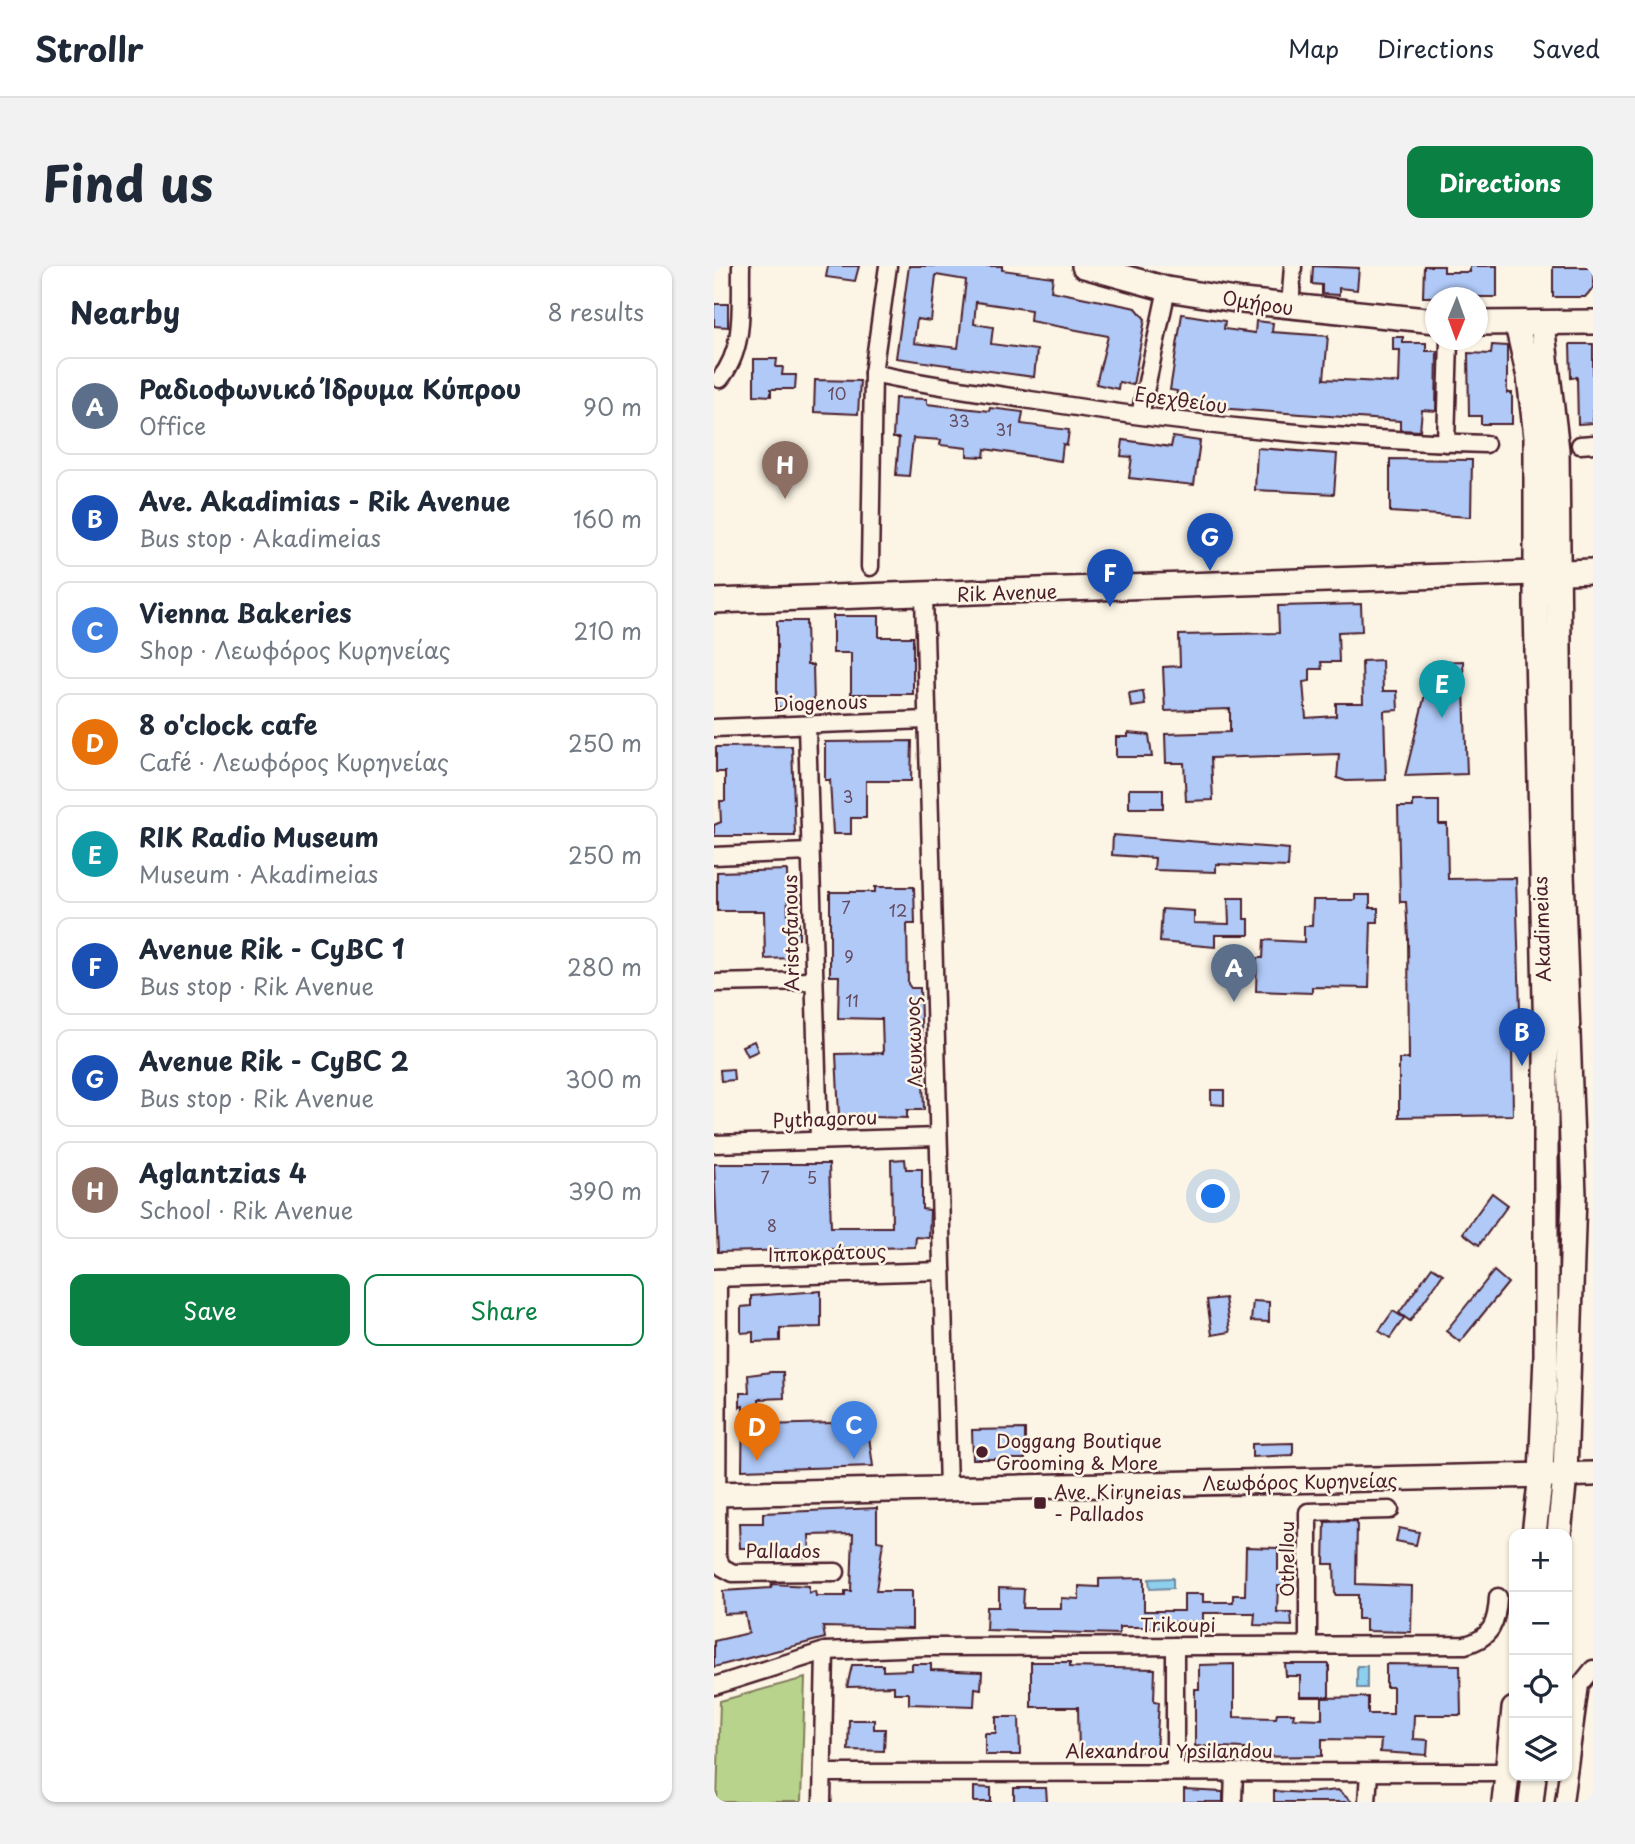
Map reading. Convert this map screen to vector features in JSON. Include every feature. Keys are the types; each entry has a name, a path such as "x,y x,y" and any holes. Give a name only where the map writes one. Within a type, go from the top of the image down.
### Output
{"main road":[{"name":"Ομήρου","path":"1084,266 1167,289 1290,308 1425,320"},
{"path":"1488,324 1593,322"},
{"name":"Akadimeias","path":"1535,1529 1541,1475 1548,1276 1546,572 1557,450 1542,324"},
{"name":"Akadimeias","path":"1517,325 1529,377 1546,572 1561,846 1574,1195 1566,1475 1560,1529"},
{"name":"Rik Avenue","path":"714,601 923,596 1593,571"},
{"name":"Λεωφόρος Κυρηνείας","path":"716,1494 1593,1474"},
{"path":"1504,1802 1509,1781"},
{"path":"1531,1802 1533,1781"}],"street":[{"path":"720,379 730,367 736,351 741,266"},
{"path":"870,567 873,373 888,266"},
{"path":"1290,308 1293,266"},
{"path":"1140,415 1167,289"},
{"path":"1446,443 1449,350"},
{"name":"Ερεχθείου","path":"873,373 1140,415 1294,434 1486,444"},
{"name":"Λευκωνος","path":"923,596 947,1488"},
{"name":"Diogenous","path":"714,728 927,720"},
{"name":"Aristofanous","path":"807,726 819,1140"},
{"path":"714,856 810,852"},
{"path":"714,983 813,981"},
{"name":"Pythagorou","path":"714,1144 938,1137"},
{"name":"Ιπποκράτους","path":"716,1278 942,1271"},
{"path":"716,1278 716,1494"},
{"name":"Pallados","path":"716,1494 717,1556 722,1567 733,1573 836,1572"},
{"name":"Othellou","path":"1308,1646 1308,1511 1390,1510"},
{"name":"Trikoupi","path":"714,1686 825,1651 1465,1645 1480,1642 1493,1628 1498,1597"},
{"path":"1175,1646 1175,1772"},
{"path":"822,1802 825,1651"},
{"path":"1564,1802 1580,1685 1593,1669"},
{"path":"1233,1802 1234,1772"},
{"name":"Alexandrou Ypsilandou","path":"823,1773 1509,1772"},
{"path":"1367,1802 1369,1773"}],"green space":[{"path":"805,1678 801,1802 717,1802 720,1701"}],"water":[{"path":"1173,1578 1173,1588 1150,1589 1149,1579"},
{"path":"1357,1666 1367,1666 1367,1688 1357,1688"}],"building":[{"path":"828,266 859,266 855,281 826,277"},
{"path":"909,266 1002,266 1002,270 1053,277 1051,291 1136,308 1145,319 1133,385 1119,382 1118,389 1096,384 1108,336 1030,321 1031,310 976,302 974,324 993,327 991,344 1037,350 1034,377 896,358","holes":["936,275 966,280 958,348 914,343 917,319 931,321"]},
{"path":"1313,266 1359,268 1357,290 1339,288 1339,295 1322,294 1322,285 1312,284"},
{"path":"1424,266 1444,266 1444,272 1470,272 1470,266 1497,266 1497,297 1488,297 1488,287 1425,287 1423,297"},
{"path":"1553,267 1593,267 1593,288 1585,297 1553,297"},
{"path":"714,304 728,304 728,327 714,326"},
{"path":"1182,314 1225,321 1224,329 1255,333 1256,321 1273,323 1272,332 1328,336 1324,379 1399,383 1400,350 1393,350 1393,337 1403,337 1403,343 1425,343 1426,351 1437,351 1436,411 1422,410 1420,431 1400,430 1400,421 1217,408 1218,404 1176,398 1177,391 1170,390"},
{"path":"1570,344 1593,344 1593,423 1578,424 1577,377 1571,378"},
{"path":"1492,345 1507,346 1507,393 1512,393 1512,424 1481,424 1481,416 1469,416 1468,353 1491,354"},
{"path":"754,359 777,359 776,367 783,367 782,375 796,375 795,389 771,389 771,396 754,395"},
{"path":"815,380 860,381 858,414 814,412"},
{"path":"895,398 927,399 927,404 989,411 990,408 1023,412 1021,424 1069,430 1067,445 1063,444 1061,461 985,449 984,457 967,456 967,448 940,445 941,440 913,438 909,476 896,475 899,438 893,438"},
{"path":"1173,437 1200,441 1194,485 1129,478 1132,457 1121,456 1123,440 1171,447"},
{"path":"1257,448 1337,454 1334,494 1255,490"},
{"path":"1390,459 1472,460 1471,517 1390,512"},
{"path":"1361,604 1362,631 1338,632 1339,662 1321,662 1322,669 1310,669 1310,681 1303,682 1306,718 1336,716 1336,703 1363,703 1362,661 1382,660 1383,691 1397,691 1398,710 1384,711 1386,780 1346,781 1337,778 1339,754 1211,758 1213,800 1186,801 1184,763 1166,763 1165,734 1230,732 1230,709 1165,711 1163,667 1180,666 1179,635 1279,633 1278,606"},
{"path":"833,616 879,616 879,637 913,637 913,694 851,694 851,653 833,653"},
{"path":"777,621 806,621 807,665 813,665 814,706 777,707"},
{"path":"1463,661 1467,774 1405,776 1433,662"},
{"path":"1143,691 1145,705 1131,707 1129,693"},
{"path":"1128,733 1149,735 1152,757 1116,757 1116,737 1128,737"},
{"path":"912,741 911,781 866,781 866,818 851,818 851,834 833,834 830,780 825,780 825,742"},
{"path":"792,746 795,836 714,836 714,825 721,822 720,801 725,801 725,772 716,772 716,747"},
{"path":"1129,789 1163,789 1163,808 1129,808"},
{"path":"1413,801 1439,801 1439,824 1447,824 1448,879 1516,878 1521,1043 1512,1043 1513,1115 1399,1117 1399,1059 1409,1059 1408,938 1406,902 1400,902 1398,807 1413,807"},
{"path":"1113,835 1289,849 1288,867 1216,864 1216,872 1154,870 1155,858 1112,855"},
{"path":"787,870 788,922 799,922 799,939 794,939 794,958 765,959 764,911 717,911 717,872"},
{"path":"875,887 914,887 915,924 907,924 908,984 911,988 920,988 924,1110 907,1110 907,1118 839,1116 836,1054 883,1053 882,1019 838,1018 839,976 830,976 830,892 875,892"},
{"path":"1355,895 1370,895 1370,908 1378,908 1378,922 1371,922 1369,988 1312,987 1312,993 1256,991 1257,958 1263,958 1264,940 1304,942 1304,926 1312,926 1313,900 1355,900"},
{"path":"1228,898 1244,898 1244,919 1249,919 1249,935 1215,935 1215,947 1160,942 1162,909 1194,911 1194,923 1229,924"},
{"path":"754,1041 758,1051 747,1056 742,1046"},
{"path":"733,1069 734,1080 721,1081 720,1070"},
{"path":"1211,1090 1224,1090 1224,1105 1211,1104"},
{"path":"905,1159 906,1169 922,1169 922,1209 930,1210 929,1238 916,1237 915,1247 718,1252 714,1164 829,1164 831,1227 892,1227 891,1160"},
{"path":"1492,1193 1508,1205 1479,1245 1463,1233"},
{"path":"1432,1267 1443,1274 1410,1321 1399,1313"},
{"path":"1494,1271 1508,1283 1460,1342 1446,1331"},
{"path":"821,1291 821,1327 780,1328 780,1341 753,1342 753,1332 741,1333 741,1307 751,1306 751,1296"},
{"path":"1225,1298 1230,1332 1212,1335 1207,1300"},
{"path":"1253,1301 1269,1302 1269,1322 1251,1321"},
{"path":"1393,1311 1404,1318 1390,1338 1379,1331"},
{"path":"783,1372 784,1398 759,1399 760,1421 766,1421 766,1425 867,1422 873,1466 742,1470 743,1406 740,1407 740,1393 749,1393 748,1375"},
{"path":"1025,1429 1025,1459 973,1459 972,1430"},
{"path":"1293,1443 1293,1455 1252,1457 1252,1444"},
{"path":"877,1508 877,1541 883,1542 876,1591 912,1591 912,1629 823,1627 825,1638 714,1667 714,1641 749,1633 745,1613 724,1614 723,1591 771,1588 772,1584 809,1586 809,1593 815,1591 816,1596 845,1596 845,1591 851,1591 853,1534 809,1535 810,1557 763,1558 763,1548 740,1548 739,1523 763,1523 763,1513"},
{"path":"1357,1521 1356,1584 1412,1586 1411,1632 1366,1631 1366,1619 1358,1619 1358,1595 1335,1595 1334,1564 1324,1564 1325,1522"},
{"path":"1399,1528 1419,1532 1416,1545 1396,1541"},
{"path":"1246,1547 1278,1548 1278,1573 1285,1573 1285,1586 1278,1586 1277,1612 1291,1612 1292,1626 1254,1625 1255,1613 1203,1613 1203,1622 1165,1622 1165,1627 1119,1627 1119,1634 986,1630 987,1607 999,1607 999,1588 1024,1589 1023,1608 1061,1608 1061,1598 1079,1599 1079,1586 1099,1587 1099,1579 1144,1578 1144,1611 1184,1611 1184,1594 1203,1594 1203,1602 1233,1602 1233,1595 1245,1595"},
{"path":"1031,1662 1070,1662 1070,1667 1155,1669 1154,1701 1159,1702 1156,1752 1097,1750 1097,1754 1079,1755 1078,1707 1031,1707"},
{"path":"912,1664 931,1664 931,1670 982,1672 981,1689 975,1688 974,1706 909,1704 909,1693 894,1693 894,1686 847,1687 852,1665 883,1665 883,1671 912,1670"},
{"path":"1234,1664 1234,1717 1276,1718 1277,1713 1294,1713 1293,1718 1322,1719 1322,1698 1368,1697 1368,1714 1393,1714 1393,1687 1386,1687 1386,1664 1460,1665 1461,1715 1414,1715 1413,1739 1428,1740 1427,1755 1380,1752 1381,1740 1322,1739 1322,1756 1244,1757 1244,1748 1195,1746 1195,1689 1199,1689 1199,1665"},
{"path":"1285,1664 1329,1664 1329,1697 1300,1697 1300,1676 1286,1676"},
{"path":"996,1717 1019,1717 1020,1755 985,1755 985,1733 996,1733"},
{"path":"849,1720 874,1720 874,1729 885,1729 884,1751 848,1750"},
{"path":"974,1787 991,1788 991,1802 974,1802"},
{"path":"1014,1788 1046,1788 1047,1802 1014,1802"},
{"path":"1184,1790 1223,1792 1223,1802 1184,1802"},
{"path":"1338,1790 1352,1802 1274,1802 1274,1791 1306,1793"}],"place":[{"name":"Aglantzias 4","path":"785,499"},
{"name":"Avenue Rik - CyBC 2","path":"1210,571"},
{"name":"Avenue Rik - CyBC 1","path":"1110,607"},
{"name":"RIK Radio Museum","path":"1442,718"},
{"name":"Ραδιοφωνικό Ίδρυμα Κύπρου","path":"1234,1002"},
{"name":"Ave. Akadimias - Rik Avenue","path":"1522,1066"},
{"name":"Doggang Boutique Grooming & More","path":"982,1452"},
{"name":"Vienna Bakeries","path":"854,1459"},
{"name":"8 o'clock cafe","path":"757,1461"},
{"name":"Ave. Kiryneias - Pallados","path":"1040,1503"}]}
